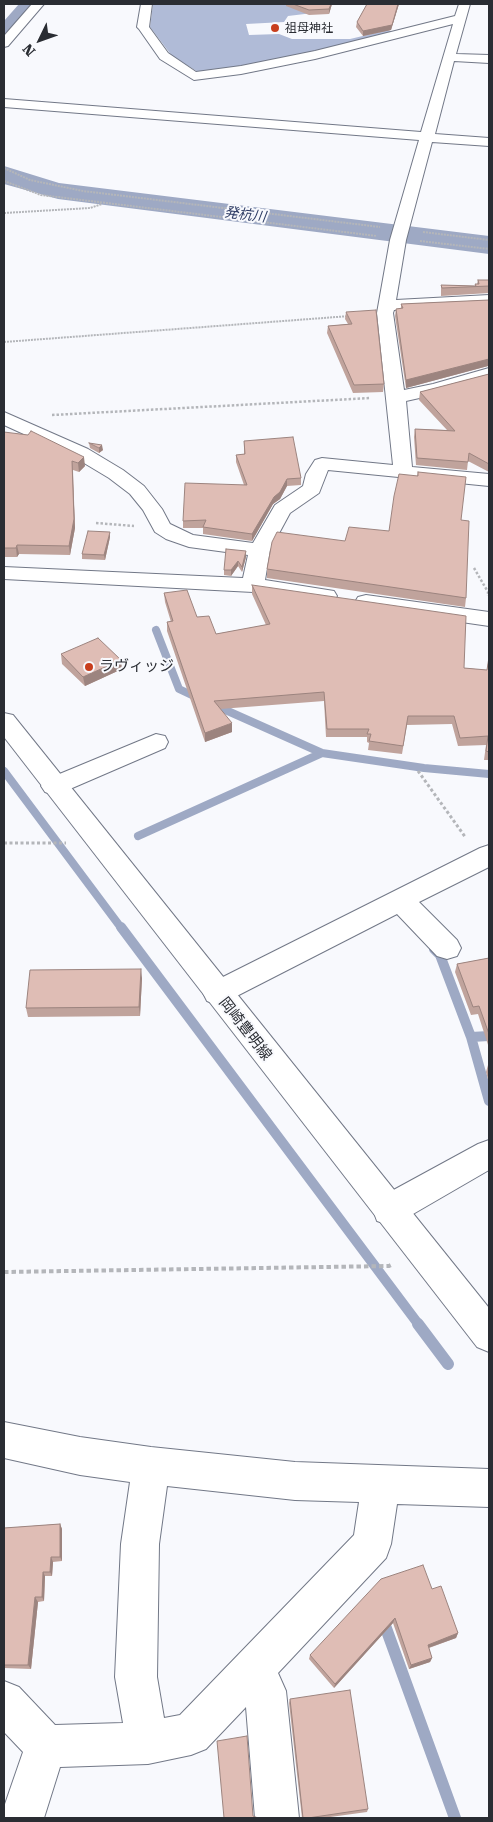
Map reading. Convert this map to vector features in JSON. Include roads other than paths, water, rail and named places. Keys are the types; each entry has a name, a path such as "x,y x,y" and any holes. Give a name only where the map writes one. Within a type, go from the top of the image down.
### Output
{"street":[{"path":"4,43 38,4"},
{"path":"146,4 143,27 164,56 194,76 241,70 315,55 461,18"},
{"path":"403,470 387,309 400,234 451,57 464,4"},
{"path":"451,57 489,59"},
{"path":"4,103 489,142"},
{"path":"387,309 489,300"},
{"path":"396,397 436,389 489,373"},
{"path":"4,418 81,453 116,474 137,490 152,509 162,528 173,535 188,541 259,550"},
{"path":"253,585 259,550 282,508 312,489 316,474 322,464 403,470 489,480"},
{"path":"4,573 253,585 489,609"},
{"name":"岡崎豊明線","path":"4,721 489,1335"},
{"path":"54,786 156,742"},
{"path":"217,993 485,857"},
{"path":"400,900 447,948"},
{"path":"389,1210 489,1154"},
{"path":"4,1440 80,1456 151,1466 296,1481 489,1488"},
{"path":"148,1743 136,1677 140,1544 151,1466"},
{"path":"4,1702 46,1746 148,1743 191,1734 372,1544 381,1484"},
{"path":"254,1670 264,1691 277,1818"},
{"path":"22,1818 46,1746"}],"waterway":[{"name":"発杭川","path":"4,34 31,4"},
{"name":"発杭川","path":"4,174 27,183 58,191 489,245"},
{"path":"156,630 179,689 198,698"},
{"path":"212,704 322,753"},
{"path":"138,836 322,753"},
{"path":"322,753 424,768 489,774"},
{"path":"4,771 122,929"},
{"path":"121,927 419,1325"},
{"path":"434,949 440,955 471,1037"},
{"path":"471,1037 489,1036"},
{"path":"471,1037 489,1101"},
{"path":"418,1324 448,1364"},
{"path":"383,1620 455,1818"}],"place":[{"name":"祖母神社","path":"275,28"},
{"name":"ラヴィッジ","path":"89,667"}]}
